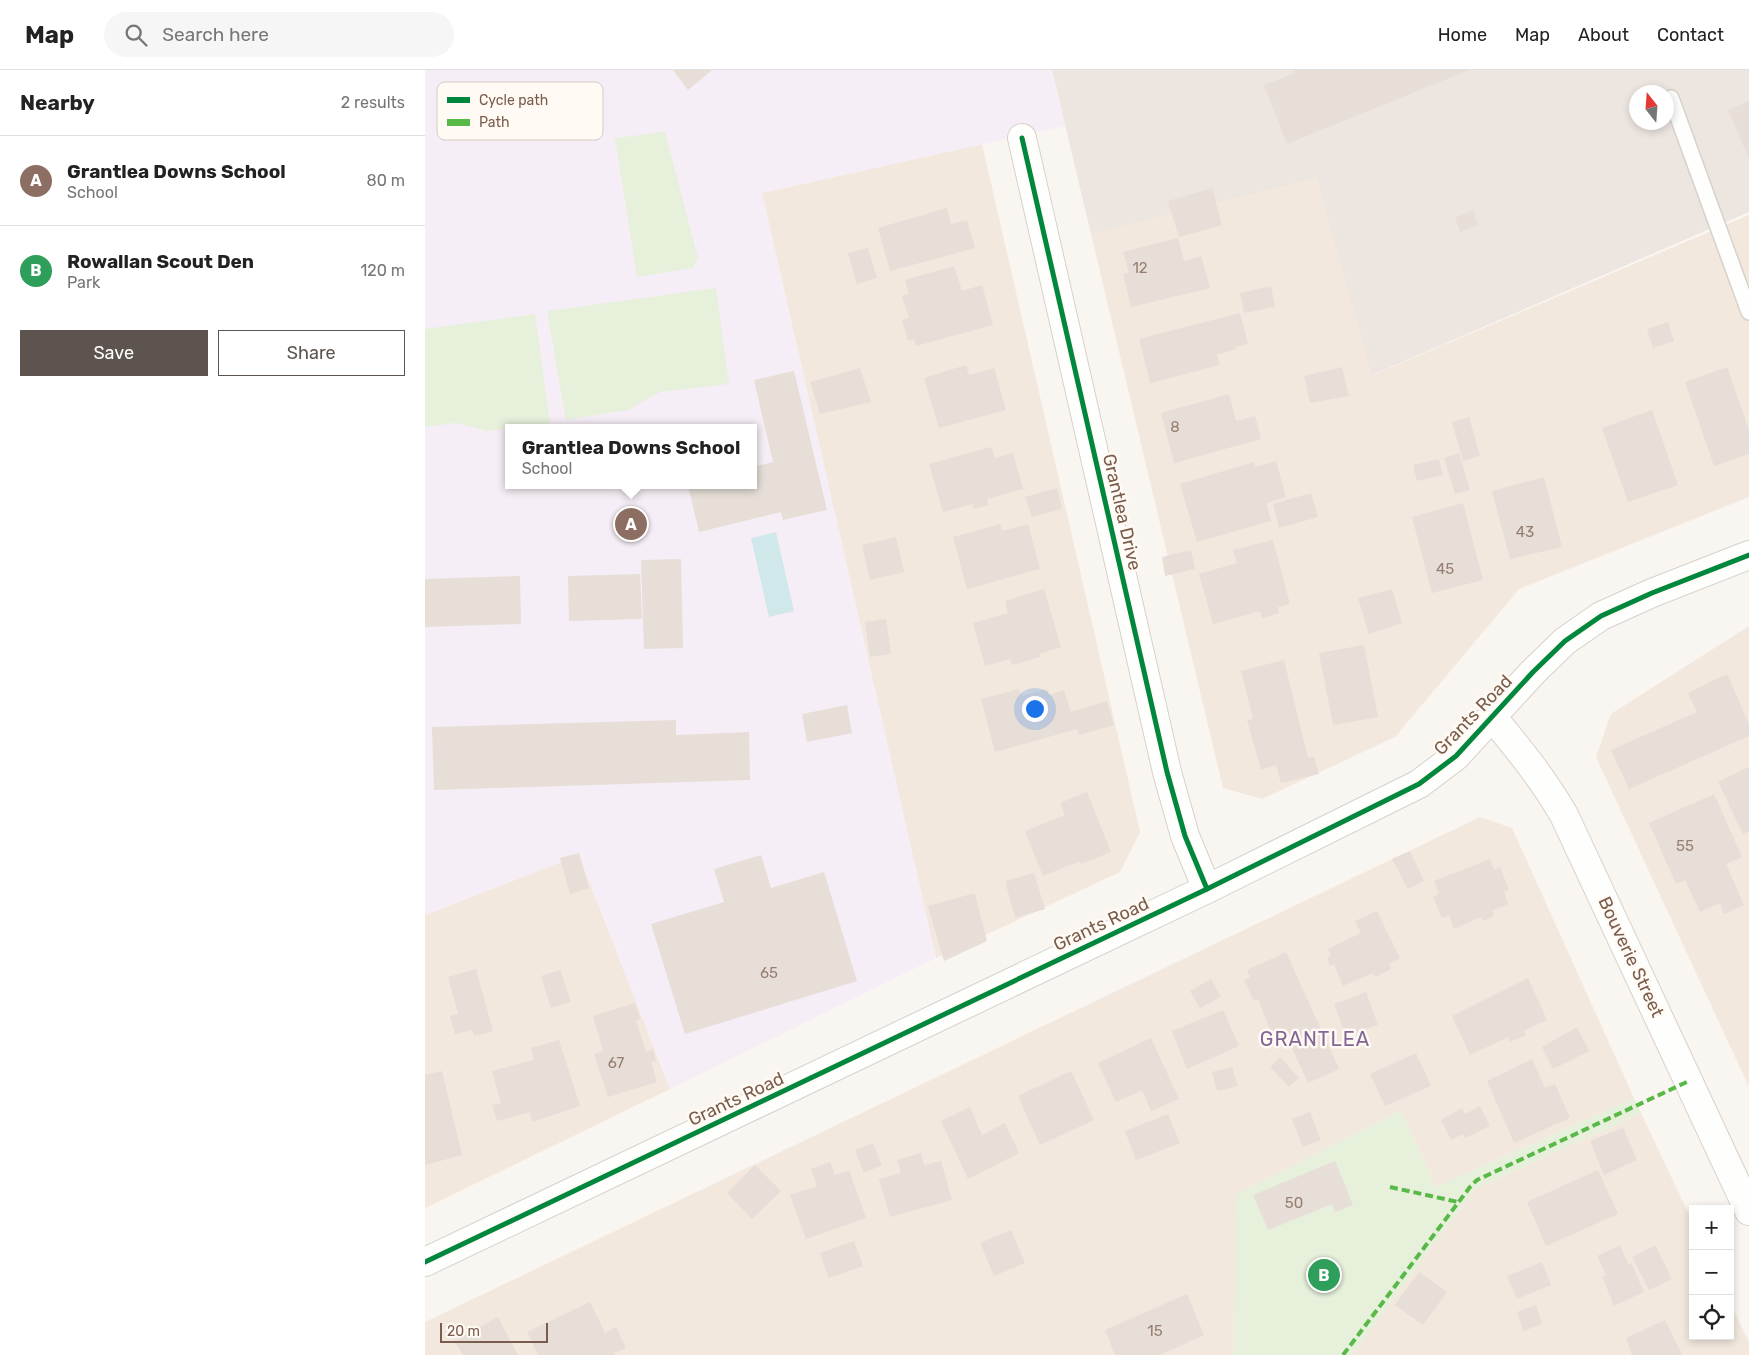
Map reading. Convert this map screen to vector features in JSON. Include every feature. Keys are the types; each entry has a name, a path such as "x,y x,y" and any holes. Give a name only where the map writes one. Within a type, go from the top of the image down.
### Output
{"street":[{"name":"Grantlea Drive","path":"1022,138 1169,780 1185,836 1207,889"},
{"name":"Grants Road","path":"425,1262 1207,889 1419,784 1455,756 1565,641 1601,616 1749,555"},
{"name":"Bouverie Street","path":"1491,717 1522,752 1545,783 1564,815 1749,1211"}],"lane":[{"path":"1674,106 1749,312"}],"shaded area":[{"path":"425,70 1052,70 1065,126 762,193 936,958 670,1089 579,855 425,915"},
{"path":"1052,70 1749,70 1749,212 1372,375 1316,178 1091,234"},
{"path":"982,144 1140,832 1120,872 936,958 762,193"},
{"path":"1316,178 1373,375 1749,215 1749,497 1519,589 1395,737 1262,799 1223,788 1091,234"},
{"path":"1749,626 1749,1087 1596,757 1611,714"},
{"path":"1480,817 1512,828 1634,1098 1436,1187 1401,1111 1237,1194 1234,1355 425,1355 425,1322"},
{"path":"579,855 670,1089 425,1208 425,915"},
{"path":"1641,1113 1689,1215 1689,1340 1734,1340 1734,1311 1749,1342 1749,1355 1352,1355 1475,1189"}],"green space":[{"path":"665,132 698,258 693,268 637,277 615,138"},
{"path":"716,288 729,384 660,392 628,410 566,420 547,311"},
{"path":"535,314 550,423 505,424 505,429 488,431 455,423 425,427 425,329"},
{"path":"1634,1098 1641,1113 1475,1189 1352,1355 1234,1355 1236,1194 1401,1111 1436,1187"}],"water":[{"path":"776,532 794,611 769,617 751,538"}],"building":[{"path":"673,70 712,70 688,90"},
{"path":"1294,70 1469,70 1287,144 1264,85 1295,73"},
{"path":"1749,101 1749,159 1728,110"},
{"path":"1212,188 1222,225 1179,237 1168,201"},
{"path":"947,208 951,224 967,220 975,248 890,271 878,228"},
{"path":"1473,210 1478,225 1460,232 1455,217"},
{"path":"1178,238 1184,261 1201,256 1210,288 1131,307 1123,274 1129,273 1123,252"},
{"path":"868,248 877,278 857,284 848,253"},
{"path":"954,266 962,291 982,285 993,325 916,346 914,339 908,341 902,320 909,318 902,296 909,294 905,280"},
{"path":"1271,286 1275,307 1244,313 1240,293"},
{"path":"1240,313 1248,344 1217,355 1220,365 1150,383 1139,339"},
{"path":"1668,322 1674,341 1653,348 1647,329"},
{"path":"966,365 969,375 994,368 1006,410 939,428 924,378"},
{"path":"1342,367 1349,396 1310,403 1304,376"},
{"path":"1727,367 1749,430 1749,454 1714,466 1685,382"},
{"path":"860,368 871,402 820,414 810,382"},
{"path":"794,371 827,510 783,520 781,512 699,532 689,489 757,489 757,466 773,462 754,380"},
{"path":"1229,394 1236,421 1255,416 1261,439 1174,463 1161,413"},
{"path":"1652,410 1678,485 1628,502 1602,428"},
{"path":"1469,417 1480,456 1463,461 1452,422"},
{"path":"991,447 995,458 1013,453 1023,489 987,499 988,505 974,509 972,504 943,512 929,464"},
{"path":"1459,453 1470,490 1455,494 1444,458"},
{"path":"1439,459 1443,475 1417,481 1413,465"},
{"path":"1276,461 1286,497 1266,503 1271,521 1197,542 1180,484 1254,462 1255,467"},
{"path":"1544,477 1562,547 1510,559 1492,491"},
{"path":"1057,488 1062,509 1032,517 1025,497"},
{"path":"1311,493 1318,517 1279,528 1273,504"},
{"path":"1463,503 1483,580 1432,593 1412,517"},
{"path":"1000,524 1002,531 1028,524 1040,569 967,589 953,537"},
{"path":"896,537 904,572 870,580 862,545"},
{"path":"1273,540 1290,604 1278,607 1279,613 1262,618 1260,611 1213,624 1199,574 1237,563 1233,550"},
{"path":"1191,550 1195,569 1165,576 1162,557"},
{"path":"681,559 683,648 644,649 641,560"},
{"path":"640,574 642,619 569,621 568,576"},
{"path":"520,576 521,624 425,627 425,579"},
{"path":"1044,589 1061,647 1039,654 1040,657 1012,665 1010,659 985,666 973,623 1008,613 1005,601"},
{"path":"1392,589 1402,623 1369,634 1358,598"},
{"path":"886,619 891,654 870,657 865,622"},
{"path":"1364,645 1378,717 1333,725 1319,653"},
{"path":"1284,660 1308,758 1314,757 1319,774 1281,783 1276,765 1261,770 1247,720 1253,719 1241,671"},
{"path":"1727,674 1749,724 1749,736 1629,789 1611,750 1697,712 1688,693"},
{"path":"1019,689 1022,696 1047,689 1049,695 1064,690 1071,712 1107,701 1114,725 1079,735 1077,729 995,752 981,699"},
{"path":"847,705 852,733 807,742 802,714"},
{"path":"676,720 676,735 749,732 750,780 434,790 432,727"},
{"path":"1749,767 1749,831 1743,834 1718,782"},
{"path":"1087,792 1111,852 1081,864 1080,861 1043,876 1025,831 1065,815 1060,803"},
{"path":"1714,794 1742,857 1726,864 1744,905 1724,914 1720,903 1700,912 1685,880 1676,884 1649,823"},
{"path":"1410,851 1424,881 1408,889 1392,859"},
{"path":"579,853 589,888 570,894 560,858"},
{"path":"761,855 771,888 824,872 857,981 685,1034 651,924 724,902 714,869"},
{"path":"1490,859 1494,870 1500,867 1509,890 1504,892 1508,904 1492,911 1494,916 1483,921 1481,917 1454,929 1449,915 1442,918 1433,897 1439,894 1434,881"},
{"path":"1034,873 1045,909 1015,918 1005,881"},
{"path":"975,893 987,941 944,961 928,906"},
{"path":"1377,911 1400,958 1389,964 1391,969 1375,977 1373,973 1343,986 1334,964 1330,966 1327,957 1331,956 1328,949 1361,933 1355,921"},
{"path":"1286,952 1339,1069 1308,1083 1287,1037 1275,1042 1258,999 1254,1001 1244,980 1250,977 1247,970"},
{"path":"476,969 493,1031 474,1036 472,1030 455,1034 450,1016 458,1014 448,977"},
{"path":"560,970 571,1002 551,1008 541,976"},
{"path":"1528,978 1547,1020 1524,1031 1526,1035 1510,1042 1508,1037 1470,1055 1452,1016"},
{"path":"1211,979 1221,997 1200,1008 1190,991"},
{"path":"1366,992 1378,1025 1346,1036 1334,1004"},
{"path":"635,1003 640,1019 636,1020 646,1052 653,1049 656,1061 651,1062 657,1082 608,1097 594,1054 603,1051 593,1016"},
{"path":"1223,1010 1239,1046 1187,1069 1172,1031"},
{"path":"1577,1027 1589,1051 1553,1069 1542,1047"},
{"path":"1151,1038 1179,1099 1151,1111 1142,1090 1116,1102 1098,1063"},
{"path":"559,1040 580,1106 532,1122 530,1112 497,1121 492,1105 501,1103 492,1071 534,1060 531,1048"},
{"path":"1416,1053 1431,1086 1385,1106 1370,1074"},
{"path":"1280,1057 1299,1078 1289,1087 1270,1067"},
{"path":"1532,1059 1545,1088 1555,1084 1570,1118 1514,1143 1487,1081"},
{"path":"1232,1067 1238,1086 1217,1091 1212,1072"},
{"path":"442,1071 462,1155 425,1165 425,1075"},
{"path":"1071,1071 1094,1120 1040,1145 1018,1096"},
{"path":"1480,1106 1490,1126 1465,1138 1463,1134 1451,1140 1441,1120 1462,1108 1465,1114"},
{"path":"970,1107 982,1135 1005,1123 1019,1153 968,1179 941,1121"},
{"path":"1310,1112 1321,1140 1303,1147 1292,1119"},
{"path":"1168,1114 1180,1143 1136,1160 1125,1131"},
{"path":"1623,1128 1637,1160 1604,1175 1590,1141"},
{"path":"873,1143 882,1165 864,1173 855,1150"},
{"path":"921,1153 924,1165 941,1161 952,1200 890,1217 879,1179 901,1173 897,1160"},
{"path":"1335,1161 1353,1205 1335,1212 1332,1204 1268,1230 1253,1195"},
{"path":"830,1162 835,1175 849,1170 866,1218 806,1239 790,1195 817,1186 811,1169"},
{"path":"755,1165 781,1191 752,1219 727,1193"},
{"path":"1598,1170 1618,1214 1546,1246 1527,1202"},
{"path":"1011,1230 1025,1263 994,1276 980,1243"},
{"path":"854,1241 863,1266 829,1278 820,1253"},
{"path":"1620,1245 1628,1264 1631,1263 1644,1292 1614,1306 1602,1276 1606,1275 1597,1256"},
{"path":"1655,1245 1672,1279 1649,1290 1632,1257"},
{"path":"1542,1262 1551,1285 1517,1299 1507,1276"},
{"path":"1419,1272 1447,1292 1423,1325 1395,1305"},
{"path":"1187,1294 1204,1335 1160,1355 1115,1355 1105,1330"},
{"path":"590,1302 605,1333 616,1327 626,1348 614,1353 615,1355 538,1355 527,1332"},
{"path":"1536,1305 1542,1324 1523,1331 1517,1312"},
{"path":"498,1317 518,1355 463,1355 454,1341"},
{"path":"1665,1320 1682,1355 1632,1355 1626,1338"}],"marked path":[{"path":"1343,1355 1477,1180 1689,1081"},
{"path":"1390,1187 1458,1202"}],"cycle path":[{"path":"1022,138 1167,772 1185,836 1207,889"},
{"path":"425,1262 1207,889 1419,784 1456,756 1533,672 1565,641 1601,616 1652,593 1749,555"}],"place":[{"name":"Grantlea Downs School","path":"631,524"},
{"name":"Rowallan Scout Den","path":"1324,1275"}],"district":[{"name":"GRANTLEA","path":"1315,1039"}]}
